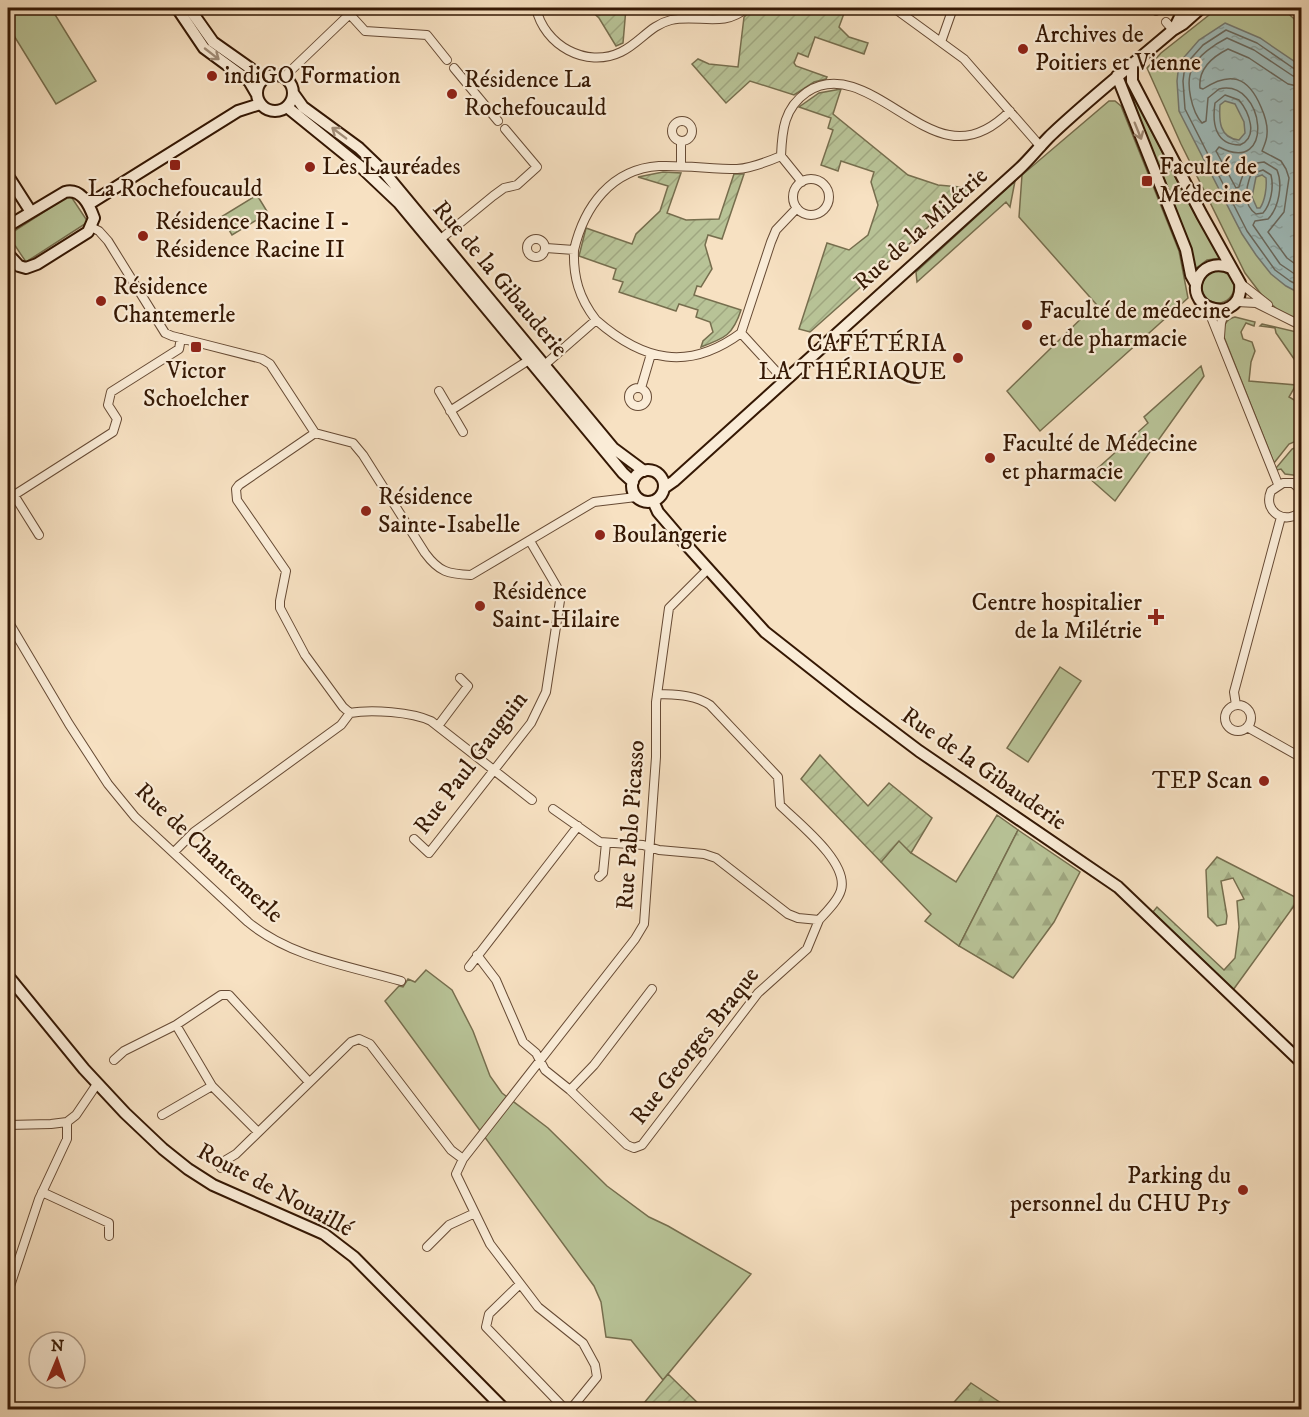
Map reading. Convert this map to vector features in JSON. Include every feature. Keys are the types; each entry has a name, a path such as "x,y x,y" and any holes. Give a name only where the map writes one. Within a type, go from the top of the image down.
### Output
{"street":[{"path":"177,8 204,48 249,81 260,104 270,111 282,110 287,107 293,93 291,84 284,77 272,75 262,80 256,93"},
{"path":"189,8 213,42 254,71 262,80"},
{"path":"536,8 545,28 561,47 574,54 599,58 622,52 655,26 665,22 688,18 723,19 733,17 746,8"},
{"path":"894,8 964,59 1041,147"},
{"path":"941,42 952,8"},
{"name":"Rue de la Milétrie","path":"664,488 1018,170 1048,138 1132,65 1189,8"},
{"name":"Rue de la Milétrie","path":"1170,26 1183,24 1201,8"},
{"path":"284,77 350,10 365,31 426,35 447,60"},
{"path":"1132,65 1132,81 1240,283 1240,296 1237,302 1225,310 1207,307"},
{"path":"453,68 498,121"},
{"path":"1117,76 1125,78 1130,83 1154,130 1162,137"},
{"path":"1117,76 1186,250 1199,299 1207,307 1278,484"},
{"path":"802,182 781,156 784,123 790,108 812,89 828,84 856,88 930,129 949,135 970,135 981,132 1000,121 1010,111"},
{"name":"Rue de la Gibauderie","path":"293,93 303,107 359,148 384,172 529,360 541,368 613,448 644,471"},
{"path":"89,204 238,111 260,104"},
{"name":"Rue de la Gibauderie","path":"287,107 382,186 437,242 541,368 622,473 633,482"},
{"path":"437,242 504,188 518,184 537,167 505,129"},
{"path":"681,141 681,166"},
{"path":"781,156 756,166 738,169 657,166 641,169 611,185 590,207 578,234 574,250 576,281 580,295 596,320 618,339 651,354 674,357 694,355 717,348 741,333 776,230 797,208"},
{"path":"8,176 31,212"},
{"path":"813,179 827,189 829,200 823,210 807,214 797,208 794,194 796,187 802,182 813,179"},
{"path":"8,226 71,190 81,195 89,204 94,218 88,232 37,264 26,268 18,266 8,255"},
{"path":"92,227 108,241 165,333 252,355 270,364 315,433 353,443 425,553 434,565 442,570 471,575 594,502 636,496"},
{"path":"546,248 574,250"},
{"path":"1196,284 1199,276 1209,266 1217,264 1231,268"},
{"path":"1240,283 1278,314"},
{"path":"1237,302 1256,303 1302,326"},
{"path":"1220,339 1225,310"},
{"path":"541,368 596,320"},
{"path":"741,333 784,380"},
{"path":"39,535 11,497 113,432 117,419 108,405 111,392 178,349 181,338"},
{"path":"641,388 651,354"},
{"path":"450,411 529,360"},
{"path":"439,391 463,432"},
{"path":"315,433 239,485 236,495 237,500 286,571 280,608 298,643 343,707 350,713"},
{"name":"Rue de la Milétrie","path":"659,475 682,468 696,459"},
{"path":"644,471 652,471 659,475 664,488 662,494 653,501 644,501 636,496 632,487 635,477 644,471"},
{"path":"1301,490 1293,483 1278,484 1271,491 1268,501 1272,511 1281,517 1293,517 1302,510"},
{"name":"Rue de la Gibauderie","path":"653,501 658,512 765,632 928,757 1118,887 1302,1063"},
{"path":"1236,705 1234,692 1281,517"},
{"name":"Rue Paul Gauguin","path":"414,839 429,853 531,723 546,692 561,594 530,541"},
{"name":"Rue Pablo Picasso","path":"463,1159 639,933 646,914 656,757 657,694 669,608 708,569"},
{"name":"Rue de Chantemerle","path":"8,621 69,724 108,784 135,817 248,922 272,939 307,954 401,981"},
{"path":"438,726 468,686 460,678"},
{"path":"553,808 600,842 643,845 659,850 705,854 716,858 788,914 819,921 839,896 842,878 837,864 780,805 778,777 710,705 690,696 657,694"},
{"path":"1247,727 1251,720 1250,712 1244,706 1236,705 1227,713 1227,723 1236,730 1247,727 1302,758"},
{"path":"174,852 194,832 341,725 350,713 362,711 424,717 532,800"},
{"path":"469,967 578,826"},
{"path":"599,877 603,873 606,843"},
{"name":"Rue Georges Braque","path":"477,955 496,980 523,1042 536,1053 545,1070 570,1090 627,1145 634,1148 642,1145 759,993 807,949 819,921"},
{"name":"Route de Nouaillé","path":"8,976 98,1084 140,1127 188,1169 213,1185 324,1234 354,1257 505,1410"},
{"path":"570,1090 594,1065 652,989"},
{"path":"114,1060 123,1052 176,1025 221,995 230,995 309,1082"},
{"path":"176,1025 212,1086 258,1132"},
{"path":"221,1168 226,1160 236,1154 351,1042 359,1039 365,1040 451,1150 463,1159 456,1174 489,1244 538,1307 583,1343 595,1365 597,1377 568,1410 486,1327 489,1314 520,1284"},
{"path":"8,1125 67,1122 76,1115 98,1084"},
{"path":"162,1115 212,1086"},
{"path":"8,1292 42,1192 67,1139 67,1122"},
{"path":"42,1192 109,1223 110,1236"},
{"path":"427,1247 449,1225 475,1213"}],"green space":[{"path":"8,8 51,8 96,81 56,104 8,26"},
{"path":"588,8 626,8 623,43 616,46 599,18"},
{"path":"773,8 846,8 839,27 849,37 868,43 864,54 815,37 808,57 798,53 794,63 796,66 827,77 826,79 814,82 794,95 750,81 726,103 692,64 698,59 709,64 738,67 744,17 752,10 756,14"},
{"path":"1218,8 1282,8 1301,25 1301,323 1277,309 1264,298 1245,273 1181,144 1147,68 1161,53"},
{"path":"841,89 833,114 908,175 938,185 972,188 810,332 799,329 827,243 849,250 868,235 878,205 871,182 874,172 841,161 838,171 821,165 833,130 828,128 831,118 799,107 819,93"},
{"path":"1132,94 1196,217 1222,258 1207,260 1195,269 1129,96"},
{"path":"1109,101 1115,101 1121,106 1179,251 1188,298 1040,431 1007,391 1096,304 1019,217 1022,175"},
{"path":"663,172 681,173 667,213 686,220 719,219 734,174 744,174 722,239 708,235 705,245 712,269 701,287 697,286 694,295 741,310 735,325 727,334 701,347 703,341 713,332 710,322 696,317 698,310 679,304 676,311 619,292 623,282 613,279 616,269 579,256 586,228 632,244 636,234 660,211 668,186 638,177"},
{"path":"1015,181 1010,207 1006,202 917,282 916,272"},
{"path":"70,195 88,222 26,262 8,235"},
{"path":"257,195 268,213 232,235 221,217"},
{"path":"1218,271 1230,275 1234,287 1230,299 1218,303 1206,299 1202,287 1206,275"},
{"path":"1235,317 1255,322 1254,326 1246,323 1241,332 1243,339 1252,342 1255,351 1249,381 1296,385 1289,397 1301,404 1301,439 1289,444 1274,463 1224,337 1225,324"},
{"path":"1262,324 1301,333 1301,369 1276,333 1275,328 1260,326"},
{"path":"1201,366 1204,376 1115,501 1088,477 1148,423 1144,417"},
{"path":"1301,445 1301,476 1285,474 1281,469 1277,470 1276,468 1292,449"},
{"path":"1060,667 1081,681 1028,762 1007,748"},
{"path":"820,755 868,806 889,783 932,818 911,853 899,841 881,862 801,779"},
{"path":"997,815 1018,830 959,946 925,921 931,914 881,862 899,840 911,853 956,882"},
{"path":"1018,830 1080,872 1054,922 1013,978 959,946"},
{"path":"1217,857 1299,899 1233,990 1153,912 1157,907 1224,970 1235,958 1239,927 1237,901 1244,899 1233,878 1221,881 1227,916 1226,924 1217,926 1208,917 1206,870"},
{"path":"426,970 452,990 473,1031 490,1076 502,1093 548,1128 607,1186 649,1217 751,1274 663,1380 631,1340 606,1337 601,1302 594,1286 385,1001 399,986 403,987 408,979 415,982"},
{"path":"668,1374 704,1409 639,1409"},
{"path":"971,1383 1010,1409 948,1409"}],"water":[{"path":"1225,23 1260,38 1301,66 1301,294 1271,274 1242,234 1179,111 1177,81 1179,63 1199,40","holes":["1225,101 1235,104 1244,122 1245,133 1239,140 1227,136 1222,127 1220,105","1262,175 1266,178 1265,194 1262,205 1257,208 1252,197 1256,177"]}],"place":[{"name":"Archives de Poitiers et Vienne","path":"1023,49"},
{"name":"indiGO Formation","path":"212,76"},
{"name":"Résidence La Rochefoucauld","path":"452,94"},
{"name":"La Rochefoucauld","path":"175,165"},
{"name":"Les Lauréades","path":"310,167"},
{"name":"Faculté de Médecine","path":"1147,181"},
{"name":"Résidence Racine I - Résidence Racine II","path":"143,236"},
{"name":"Résidence Chantemerle","path":"101,301"},
{"name":"Faculté de médecine et de pharmacie","path":"1027,325"},
{"name":"Victor Schoelcher","path":"196,347"},
{"name":"CAFÉTÉRIA LA THÉRIAQUE","path":"958,358"},
{"name":"Faculté de Médecine et pharmacie","path":"990,458"},
{"name":"Résidence Sainte-Isabelle","path":"366,511"},
{"name":"Boulangerie","path":"600,535"},
{"name":"Résidence Saint-Hilaire","path":"480,606"},
{"name":"Centre hospitalier de la Milétrie","path":"1156,617"},
{"name":"TEP Scan","path":"1264,781"},
{"name":"Parking du personnel du CHU P15","path":"1243,1190"}]}
